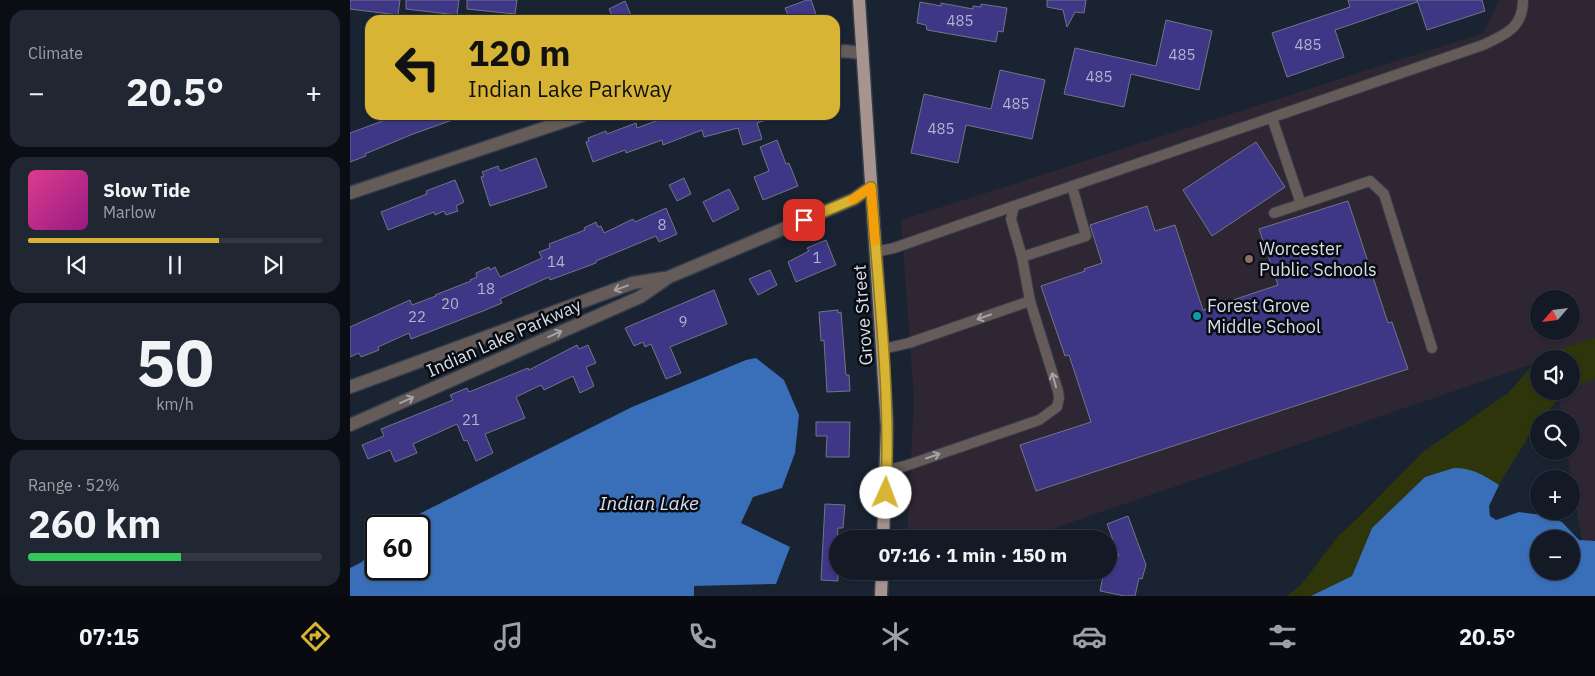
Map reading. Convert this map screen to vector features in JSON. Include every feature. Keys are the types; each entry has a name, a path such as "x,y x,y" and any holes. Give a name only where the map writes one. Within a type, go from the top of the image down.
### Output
{"main road":[{"name":"Grove Street","path":"858,0 887,426 884,530"},
{"path":"881,596 882,580"}],"street":[{"path":"840,52 862,52"},
{"path":"350,193 568,120"},
{"name":"Indian Lake Parkway","path":"350,425 640,297 668,277 854,199 871,187"},
{"name":"Indian Lake Parkway","path":"350,387 633,283 668,277"}],"lane":[{"path":"875,252 894,248 1483,45 1509,32 1518,22 1521,16 1523,0"},
{"path":"1272,118 1301,204"},
{"path":"1274,213 1370,181 1384,194 1432,348"},
{"path":"1022,257 1086,236 1072,186"},
{"path":"886,470 905,466 1038,420 1057,407 1058,391 1030,301 1022,257 1010,219 1014,206"},
{"path":"883,349 909,344 1030,301"}],"shaded area":[{"name":"Worcester Public Schools","path":"1499,0 1595,0 1595,575 1588,578 1578,520 1580,520 1580,470 1570,470 1568,460 1580,460 1580,410 1561,410 1559,400 1580,400 1580,350 1530,350 1530,365 1048,530 907,530 914,399 901,220 1483,33"}],"green space":[{"path":"1595,337 1595,379 1580,385 1580,350 1559,350"},
{"path":"1530,368 1530,400 1559,400 1549,410 1530,410 1530,434 1499,485 1480,473 1425,477 1372,528 1352,576 1311,596 1287,596 1301,585 1338,536 1423,452 1508,393"}],"water":[{"name":"Indian Lake","path":"756,358 784,380 799,415 795,453 782,488 753,497 741,523 790,547 776,584 694,586 694,596 350,596 350,568 365,558 365,580 430,580 430,515 418,515 421,513 632,407 746,360"},
{"path":"1454,468 1467,469 1499,485 1489,506 1490,516 1496,520 1519,512 1530,513 1530,520 1556,520 1562,522 1570,530 1530,530 1530,580 1580,580 1580,540 1595,541 1595,596 1311,596 1352,576 1372,528 1425,477"}],"building":[{"path":"350,0 400,0 398,15 350,9"},
{"path":"406,0 459,0 457,15 406,9"},
{"path":"467,0 517,0 515,14 467,9"},
{"path":"811,0 816,15 788,15 785,8"},
{"path":"1047,0 1086,0 1084,13 1075,12 1067,27 1063,10 1047,7"},
{"path":"1348,0 1417,0 1417,2 1335,30 1344,57 1287,77 1272,33 1350,7"},
{"path":"1417,0 1482,0 1485,11 1427,30"},
{"path":"625,1 631,15 612,15 609,9"},
{"path":"920,2 941,6 941,3 973,9 973,6 981,7 981,4 1007,8 1003,32 998,31 996,42 927,30 926,25 917,23"},
{"path":"1166,20 1212,31 1199,90 1131,74 1124,107 1064,94 1075,48 1156,66"},
{"path":"1000,70 1045,80 1032,139 966,125 958,163 911,153 924,94 991,109"},
{"path":"385,120 453,120 413,134 350,162 350,133"},
{"path":"659,120 766,120 757,123 762,139 743,145 738,128 704,137 702,130 663,145 662,140 626,153 625,150 593,162 586,142 589,141 588,138 606,131 607,134 636,123 637,128"},
{"path":"777,140 786,164 789,163 798,186 763,200 754,177 769,171 760,147"},
{"path":"1256,142 1285,187 1212,236 1183,190"},
{"path":"536,158 547,187 490,206 481,177 484,176 482,172 498,166 500,171"},
{"path":"684,178 691,194 677,201 669,185"},
{"path":"455,180 464,202 456,206 458,211 446,215 444,211 435,215 434,212 388,230 381,212 427,194 426,191"},
{"path":"729,189 739,209 713,222 703,202"},
{"name":"Forest Grove Middle School","path":"1348,201 1388,323 1392,322 1408,369 1036,491 1020,445 1091,422 1069,355 1065,356 1041,286 1102,263 1090,225 1147,206 1155,231 1175,225 1203,310 1278,285 1259,229"},
{"path":"666,208 677,234 659,242 656,236 596,261 596,263 550,280 549,277 500,299 502,303 483,311 411,339 409,333 378,347 379,350 361,357 359,353 350,357 350,327 410,300 412,305 471,281 477,277 476,273 489,267 490,270 495,267 500,277 542,258 539,252 550,248 549,244 585,230 584,228 596,222 598,227 601,226 604,233 633,219 635,222"},
{"path":"826,240 836,265 796,282 788,262 809,251 807,248"},
{"path":"770,270 777,285 758,295 749,279"},
{"path":"714,290 727,324 670,347 681,373 666,379 651,344 645,347 643,342 634,346 625,328"},
{"path":"838,310 838,313 841,312 846,375 849,375 850,391 827,392 824,340 821,341 819,312"},
{"path":"577,345 579,349 588,345 596,363 586,367 594,386 580,393 573,376 544,390 541,385 516,397 525,418 485,434 493,453 476,461 467,440 464,441 457,424 413,444 417,453 395,462 390,450 368,459 362,445 384,436 381,429 453,400 450,395 467,388 469,392 528,368 529,370"},
{"path":"816,422 850,422 849,457 826,457 827,436 816,436"},
{"path":"825,504 845,505 843,528 829,530 829,580 838,581 821,580"},
{"path":"1128,516 1146,565 1142,579 1139,578 1135,596 1100,591 1102,580 1117,580 1117,556 1119,556 1117,551 1117,530 1109,530 1107,524"}],"slow traffic":[{"path":"853,199 871,187 875,241"}],"place":[{"name":"Worcester Public Schools","path":"1249,259"},
{"name":"Forest Grove Middle School","path":"1197,316"}],"route":[{"path":"804,220 854,199 871,187 884,364 887,426 886,493"}]}
